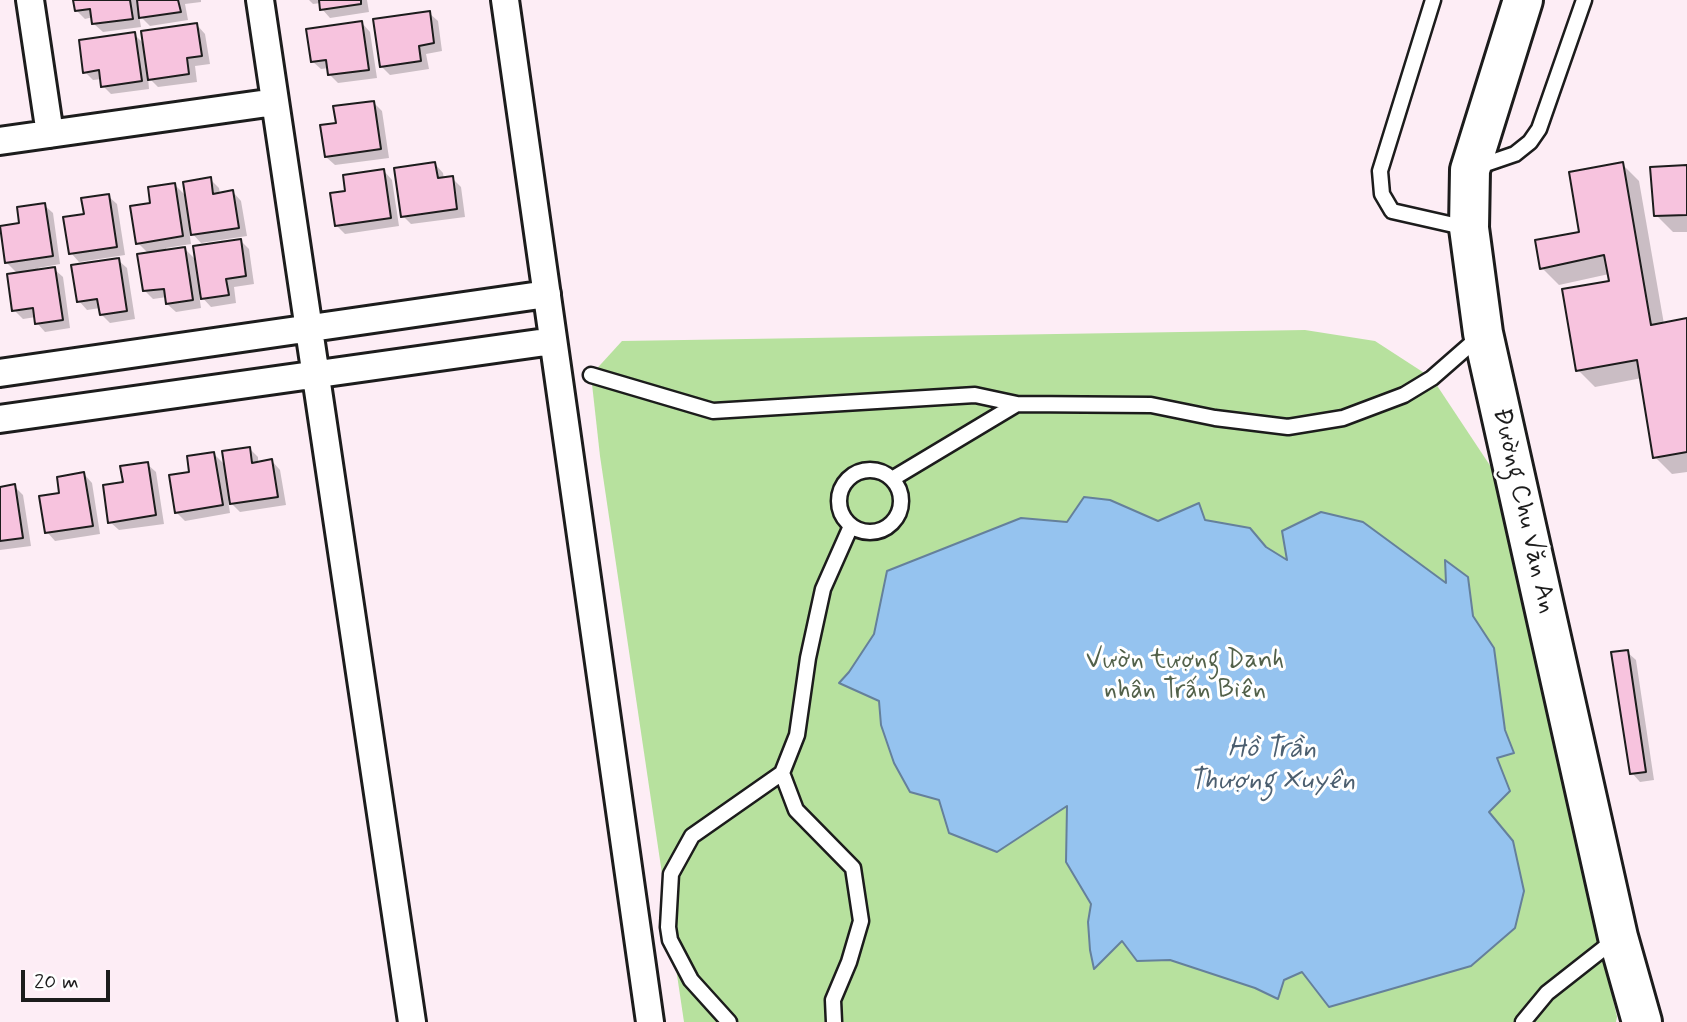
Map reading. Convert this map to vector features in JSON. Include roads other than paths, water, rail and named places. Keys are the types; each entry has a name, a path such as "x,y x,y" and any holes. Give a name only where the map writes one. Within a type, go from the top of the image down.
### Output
{"main road":[{"name":"Đường Chu Văn An","path":"1523,0 1470,170 1469,228 1483,333 1618,937 1642,1022"}],"street":[{"path":"30,0 50,134"},
{"path":"260,0 412,1022"},
{"path":"505,0 650,1022"},
{"path":"0,141 275,102"},
{"path":"0,373 547,294"},
{"path":"0,419 553,341"}],"lane":[{"path":"1433,0 1380,171 1382,194 1392,211 1469,228"},
{"path":"1470,170 1515,154 1530,142 1539,129 1584,0"},
{"path":"591,375 713,411 975,396 1017,404 1151,405 1215,418 1288,427 1343,418 1404,395 1432,378 1483,333"},
{"path":"892,479 1017,404"},
{"path":"871,470 884,473 892,479 901,497 897,518 876,532 851,526 843,516 840,503 841,491 848,480 859,472 871,470"},
{"path":"729,1022 691,980 670,940 668,927 671,874 692,836 782,773 797,735 807,658 823,589 851,526"},
{"path":"782,773 796,810 853,868 861,921 849,962 833,1000 834,1022"},
{"path":"1523,1022 1547,993 1618,937"}],"water":[{"name":"Hồ Trần Thượng Xuyên","path":"1084,497 1110,500 1158,521 1199,503 1205,520 1250,528 1266,547 1287,560 1282,531 1321,512 1363,522 1446,583 1445,560 1468,577 1473,616 1494,648 1505,730 1514,753 1497,758 1510,791 1489,812 1513,841 1524,891 1515,928 1471,966 1329,1007 1302,972 1284,980 1278,999 1255,988 1170,960 1137,961 1122,941 1094,969 1088,922 1091,904 1066,862 1067,806 997,852 949,833 939,800 910,792 894,763 881,725 879,701 839,683 874,634 887,571 1021,518 1067,522"}],"park label":[{"name":"Vườn tượng Danh nhân Trấn Biên","path":"1185,677"}]}
